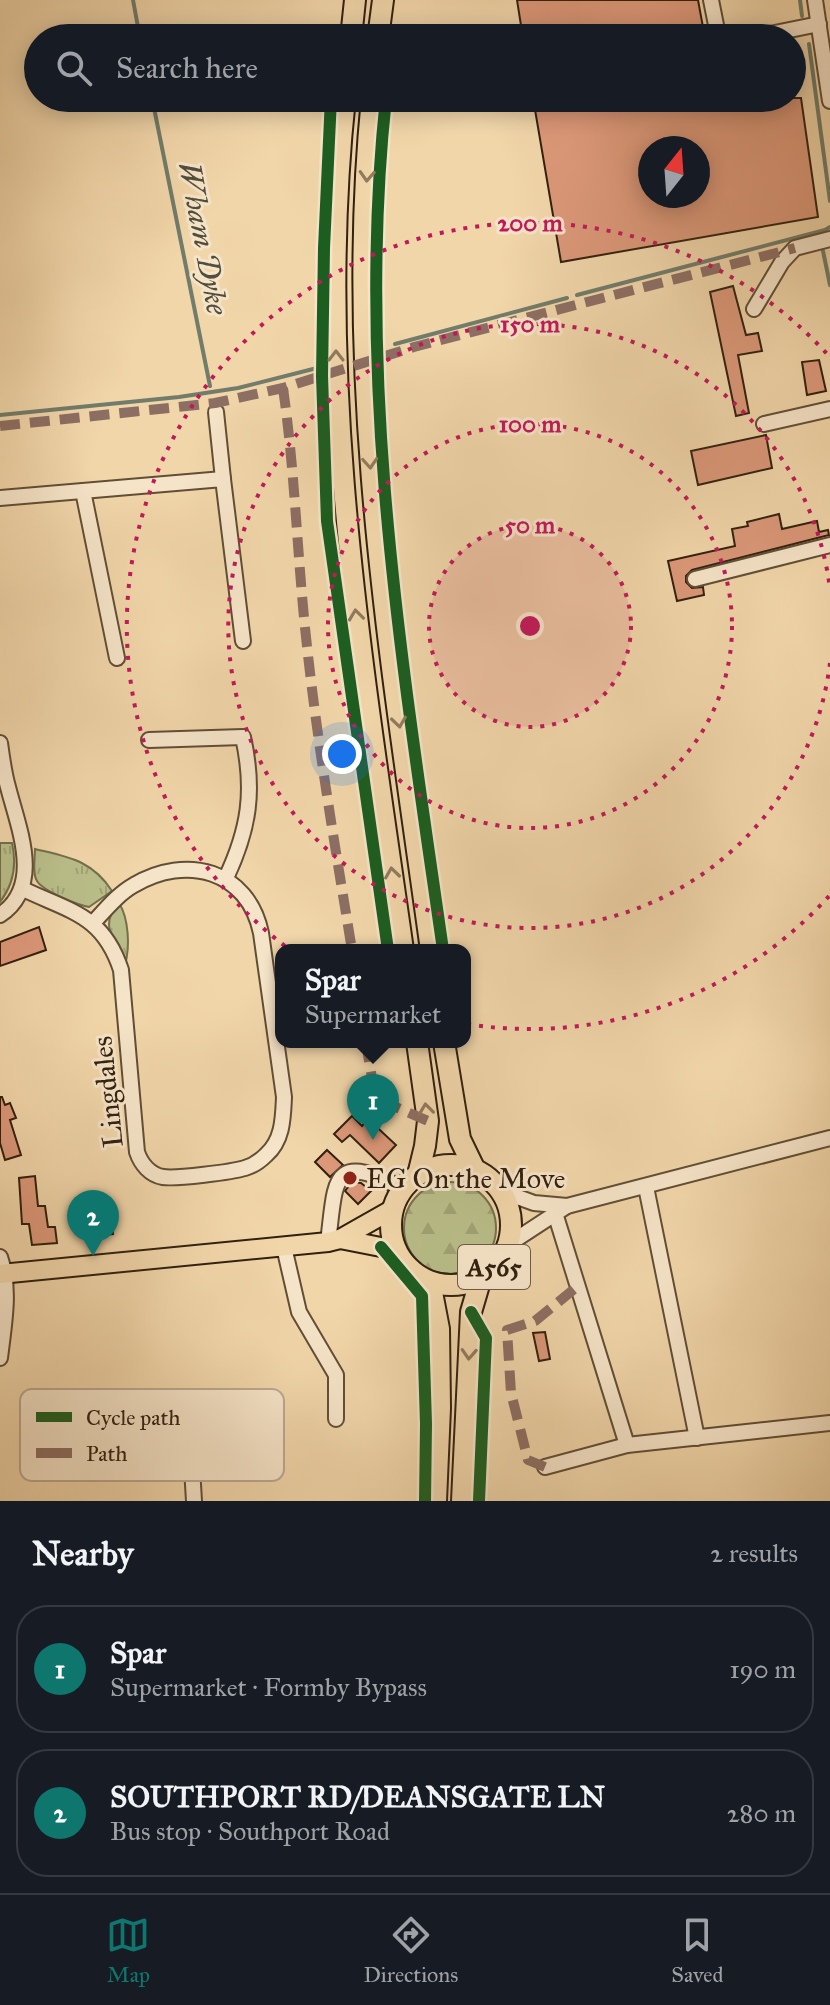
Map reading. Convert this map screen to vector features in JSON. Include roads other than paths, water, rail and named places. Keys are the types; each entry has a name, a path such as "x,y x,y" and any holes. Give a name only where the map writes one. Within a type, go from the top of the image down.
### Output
{"highway":[{"path":"352,24 355,0"},
{"path":"380,24 383,0"},
{"path":"344,112 335,247 335,309 345,518 362,664 402,944"},
{"path":"371,112 363,244 364,363 374,517 430,944"},
{"path":"396,1250 391,1230 393,1209 410,1182 428,1121 418,1048"},
{"path":"445,1048 460,1139 475,1170"},
{"path":"410,1182 436,1167 456,1165 475,1170 490,1179 501,1191"},
{"name":"A565","path":"396,1250 416,1274 430,1282 465,1284 481,1278 502,1257 509,1244 510,1217 501,1191"},
{"name":"A565","path":"462,1501 471,1312 481,1278"},
{"name":"A565","path":"430,1282 439,1329 436,1501"}],"main road":[{"path":"334,1241 393,1209"},
{"path":"2,1268 334,1241 396,1250"}],"street":[{"path":"711,0 716,24"},
{"path":"815,0 830,101"},
{"path":"806,27 819,24"},
{"path":"754,309 782,262 795,248 830,239"},
{"path":"764,424 830,409"},
{"path":"216,412 243,641"},
{"path":"0,498 223,479"},
{"path":"83,491 117,658"},
{"path":"695,579 830,545"},
{"path":"93,923 118,896 135,884 161,874 185,869 226,878 243,837 250,790 243,737 149,740"},
{"path":"0,743 26,865 23,889 8,910 0,915"},
{"name":"Lingdales","path":"226,878 248,901 258,922 275,1036"},
{"name":"Lingdales","path":"23,889 93,923 116,956 121,970 139,1158 145,1167 163,1177 244,1169 269,1153 279,1138 283,1120 284,1097 277,1048"},
{"path":"509,1244 561,1210 830,1138"},
{"path":"334,1241 336,1186 344,1174 362,1171 410,1182"},
{"path":"646,1187 697,1438"},
{"path":"501,1191 561,1210"},
{"path":"561,1210 627,1445"},
{"path":"284,1247 299,1312 336,1375 336,1419"},
{"path":"0,1358 6,1304 2,1268"},
{"path":"545,1467 627,1445 830,1423"},
{"path":"193,1481 194,1501"}],"waterway":[{"name":"Wham Dyke","path":"133,0 137,24"},
{"name":"Wham Dyke","path":"800,0 802,16"},
{"name":"Wham Dyke","path":"809,44 830,201"},
{"name":"Wham Dyke","path":"155,112 210,386"},
{"name":"Wham Dyke","path":"577,295 830,227"},
{"path":"823,251 830,285"},
{"path":"395,344 567,298"},
{"path":"0,415 179,397 238,388 317,368"}],"place":[{"name":"Spar","path":"373,1140"},
{"name":"EG On the Move","path":"350,1178"},
{"name":"SOUTHPORT RD/DEANSGATE LN","path":"93,1256"}]}
